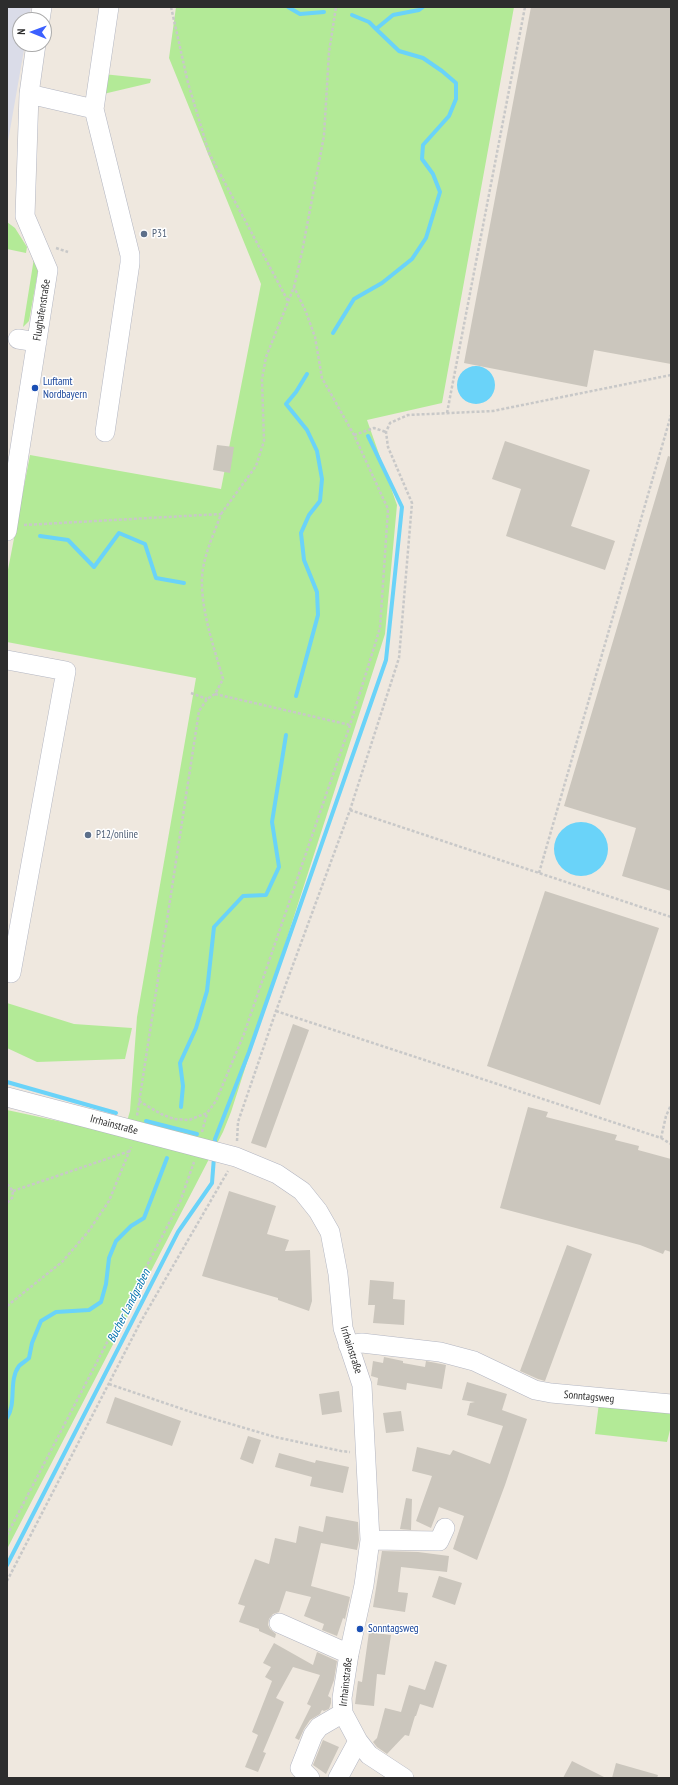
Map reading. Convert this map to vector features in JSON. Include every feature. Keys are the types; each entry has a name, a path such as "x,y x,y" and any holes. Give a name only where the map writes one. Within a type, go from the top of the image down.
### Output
{"street":[{"path":"105,432 126,296 130,255 94,109 109,7"},
{"name":"Flughafenstraße","path":"7,529 13,452 37,342 48,270 25,216 29,94 35,52"},
{"path":"29,94 94,109"},
{"path":"18,339 37,342"},
{"path":"7,660 66,671 11,973"},
{"name":"Irrhainstraße","path":"7,1097 217,1152 277,1174 302,1191 318,1211 330,1232 338,1274 343,1328 362,1385 367,1453 370,1540 364,1585 349,1654 342,1698 343,1713 358,1741 369,1755 404,1778"},
{"name":"Sonntagsweg","path":"348,1345 362,1343 440,1352 474,1361 535,1390 551,1393 671,1404"},
{"path":"370,1540 439,1541 445,1528"},
{"path":"279,1623 349,1654"},
{"path":"310,1778 300,1768 313,1735 319,1727 343,1713"},
{"path":"338,1778 358,1741"}],"path":[{"path":"171,7 188,83 209,152 288,302"},
{"path":"7,1306 62,1262 88,1232 109,1201 130,1151 135,1130 199,711 207,699 216,694 223,679 203,604 202,577 209,547 221,514 256,466 264,441 262,379 266,357 294,287 324,136 329,52 336,7"},
{"path":"447,413 525,7"},
{"path":"139,1101 161,1114 174,1119 189,1120 207,1113 216,1100 244,1034 350,725 380,628 388,509 354,435 322,378 315,337 306,312 294,287"},
{"path":"7,1581 140,1323 217,1152 238,1122 276,1011 350,810 400,658 412,503 388,447 386,432 390,423 408,415 493,410 671,376"},
{"path":"539,873 671,415"},
{"path":"354,435 374,428 386,432"},
{"path":"7,529 221,514"},
{"path":"191,693 207,699"},
{"path":"216,694 350,725"},
{"path":"350,810 671,917"},
{"path":"276,1011 661,1138 671,1144"},
{"path":"661,1138 666,1116 671,1105"},
{"path":"13,1191 130,1151"},
{"path":"7,1535 180,1202 192,1172 217,1152"},
{"path":"7,1184 13,1191 12,1198 7,1203"},
{"path":"109,1384 197,1414 275,1437 341,1451 367,1453"}],"shaded area":[{"path":"7,7 31,7 30,12 12,12 12,52 24,52 7,147"}],"green space":[{"path":"176,7 514,7 442,403 367,420 397,505 385,634 231,1112 223,1132 7,1549 7,1110 123,1135 130,1111 137,1017 196,678 7,642 7,575 30,455 221,489 261,284 169,58"},
{"path":"103,74 151,79 150,83 99,95"},
{"path":"7,222 15,228 27,247 26,253 7,249"},
{"path":"34,258 38,271 29,321 23,327"},
{"path":"7,1003 74,1024 132,1028 125,1059 37,1062 7,1048"},
{"path":"599,1403 671,1410 671,1426 667,1442 595,1434"}],"water":[{"path":"476,366 489,372 495,385 489,398 476,404 463,398 457,385 463,372"},
{"path":"576,822 586,822 596,826 604,834 608,844 608,854 604,864 596,872 586,876 576,876 566,872 558,864 554,854 554,844 558,834 566,826"}],"building":[{"path":"531,7 671,7 671,364 594,350 587,387 464,363"},
{"path":"505,441 590,470 571,526 615,541 605,570 506,536 521,489 492,479"},
{"path":"217,445 234,447 230,473 213,470"},
{"path":"668,456 671,457 671,891 622,876 636,828 564,806"},
{"path":"545,891 659,928 600,1105 487,1066"},
{"path":"293,1024 309,1030 266,1148 251,1143"},
{"path":"528,1107 548,1112 546,1117 617,1135 615,1140 639,1146 638,1150 671,1159 671,1252 665,1250 663,1254 640,1245 500,1208"},
{"path":"229,1191 276,1206 267,1234 289,1240 285,1251 310,1250 312,1301 309,1311 278,1300 278,1298 202,1276"},
{"path":"567,1245 592,1254 545,1381 520,1371"},
{"path":"370,1280 394,1282 393,1299 405,1300 404,1325 373,1323 375,1305 368,1305"},
{"path":"384,1357 403,1361 403,1363 425,1367 426,1361 446,1365 442,1389 407,1383 406,1390 377,1385 378,1378 371,1376 373,1361 383,1363"},
{"path":"467,1382 507,1394 502,1410 527,1419 505,1485 477,1560 453,1549 464,1516 439,1507 431,1528 416,1521 432,1476 412,1471 417,1447 450,1455 453,1450 490,1464 503,1426 467,1415 470,1403 475,1402 462,1400"},
{"path":"339,1391 342,1412 322,1415 319,1394"},
{"path":"115,1397 181,1421 172,1446 106,1423"},
{"path":"401,1411 404,1431 386,1433 383,1413"},
{"path":"248,1436 261,1440 253,1464 240,1459"},
{"path":"279,1453 315,1463 316,1460 349,1467 343,1493 310,1486 312,1477 275,1467"},
{"path":"406,1498 412,1499 411,1530 400,1529"},
{"path":"326,1516 358,1522 359,1540 357,1550 321,1543 311,1586 350,1597 345,1619 343,1618 337,1636 322,1630 324,1624 304,1616 311,1597 286,1591 279,1612 273,1614 269,1619 268,1625 276,1634 275,1638 259,1631 259,1629 239,1622 245,1606 238,1604 255,1559 269,1564 275,1538 296,1543 299,1526 323,1532"},
{"path":"382,1551 418,1552 449,1556 447,1572 401,1567 398,1592 408,1593 405,1612 373,1607"},
{"path":"439,1576 462,1583 455,1605 432,1597"},
{"path":"369,1632 391,1635 385,1675 377,1674 374,1706 355,1704 358,1681 362,1682"},
{"path":"274,1643 313,1665 317,1652 337,1661 334,1680 328,1696 331,1698 329,1709 324,1711 322,1710 320,1714 310,1720 299,1740 295,1738 311,1706 307,1704 320,1675 293,1667 276,1698 284,1702 263,1752 266,1753 258,1772 245,1767 258,1735 252,1732 272,1681 265,1677 271,1667 263,1663"},
{"path":"435,1661 447,1665 433,1708 420,1704 409,1736 405,1735 387,1754 373,1742 377,1738 385,1708 401,1712 409,1685 425,1690"},
{"path":"323,1740 339,1747 326,1774 313,1765"},
{"path":"572,1761 606,1778 563,1778"},
{"path":"616,1763 658,1775 657,1778 612,1778"}],"waterway":[{"name":"Bucher Landgraben","path":"288,7 300,14 324,12"},
{"path":"333,333 354,299 382,283 412,259 426,238 440,192 433,174 422,159 423,145 449,116 456,99 456,83 423,58 399,51 376,29 393,15 419,10 423,7"},
{"name":"Bucher Landgraben","path":"352,15 369,22 376,29"},
{"path":"296,696 318,615 317,592 304,560 301,533 309,515 320,501 322,479 317,451 307,430 286,404 296,392 307,374"},
{"path":"215,1146 215,1139 249,1052 386,660 402,507 368,436"},
{"path":"40,536 68,540 94,567 119,533 145,544 156,578 184,583"},
{"path":"181,1107 183,1086 180,1063 196,1028 207,991 214,927 243,896 266,895 279,867 272,822 286,735"},
{"path":"7,1082 116,1113"},
{"path":"146,1121 197,1134"},
{"name":"Bucher Landgraben","path":"7,1565 178,1232 212,1183 214,1157"},
{"path":"7,1418 12,1406 13,1385 16,1372 19,1366 29,1358 32,1343 41,1321 56,1312 89,1310 101,1302 106,1284 109,1258 116,1241 131,1226 144,1218 167,1158"}],"place":[{"name":"P31","path":"144,234"},
{"name":"Luftamt Nordbayern","path":"35,388"},
{"name":"P12/online","path":"88,835"},
{"name":"Sonntagsweg","path":"360,1629"}]}
